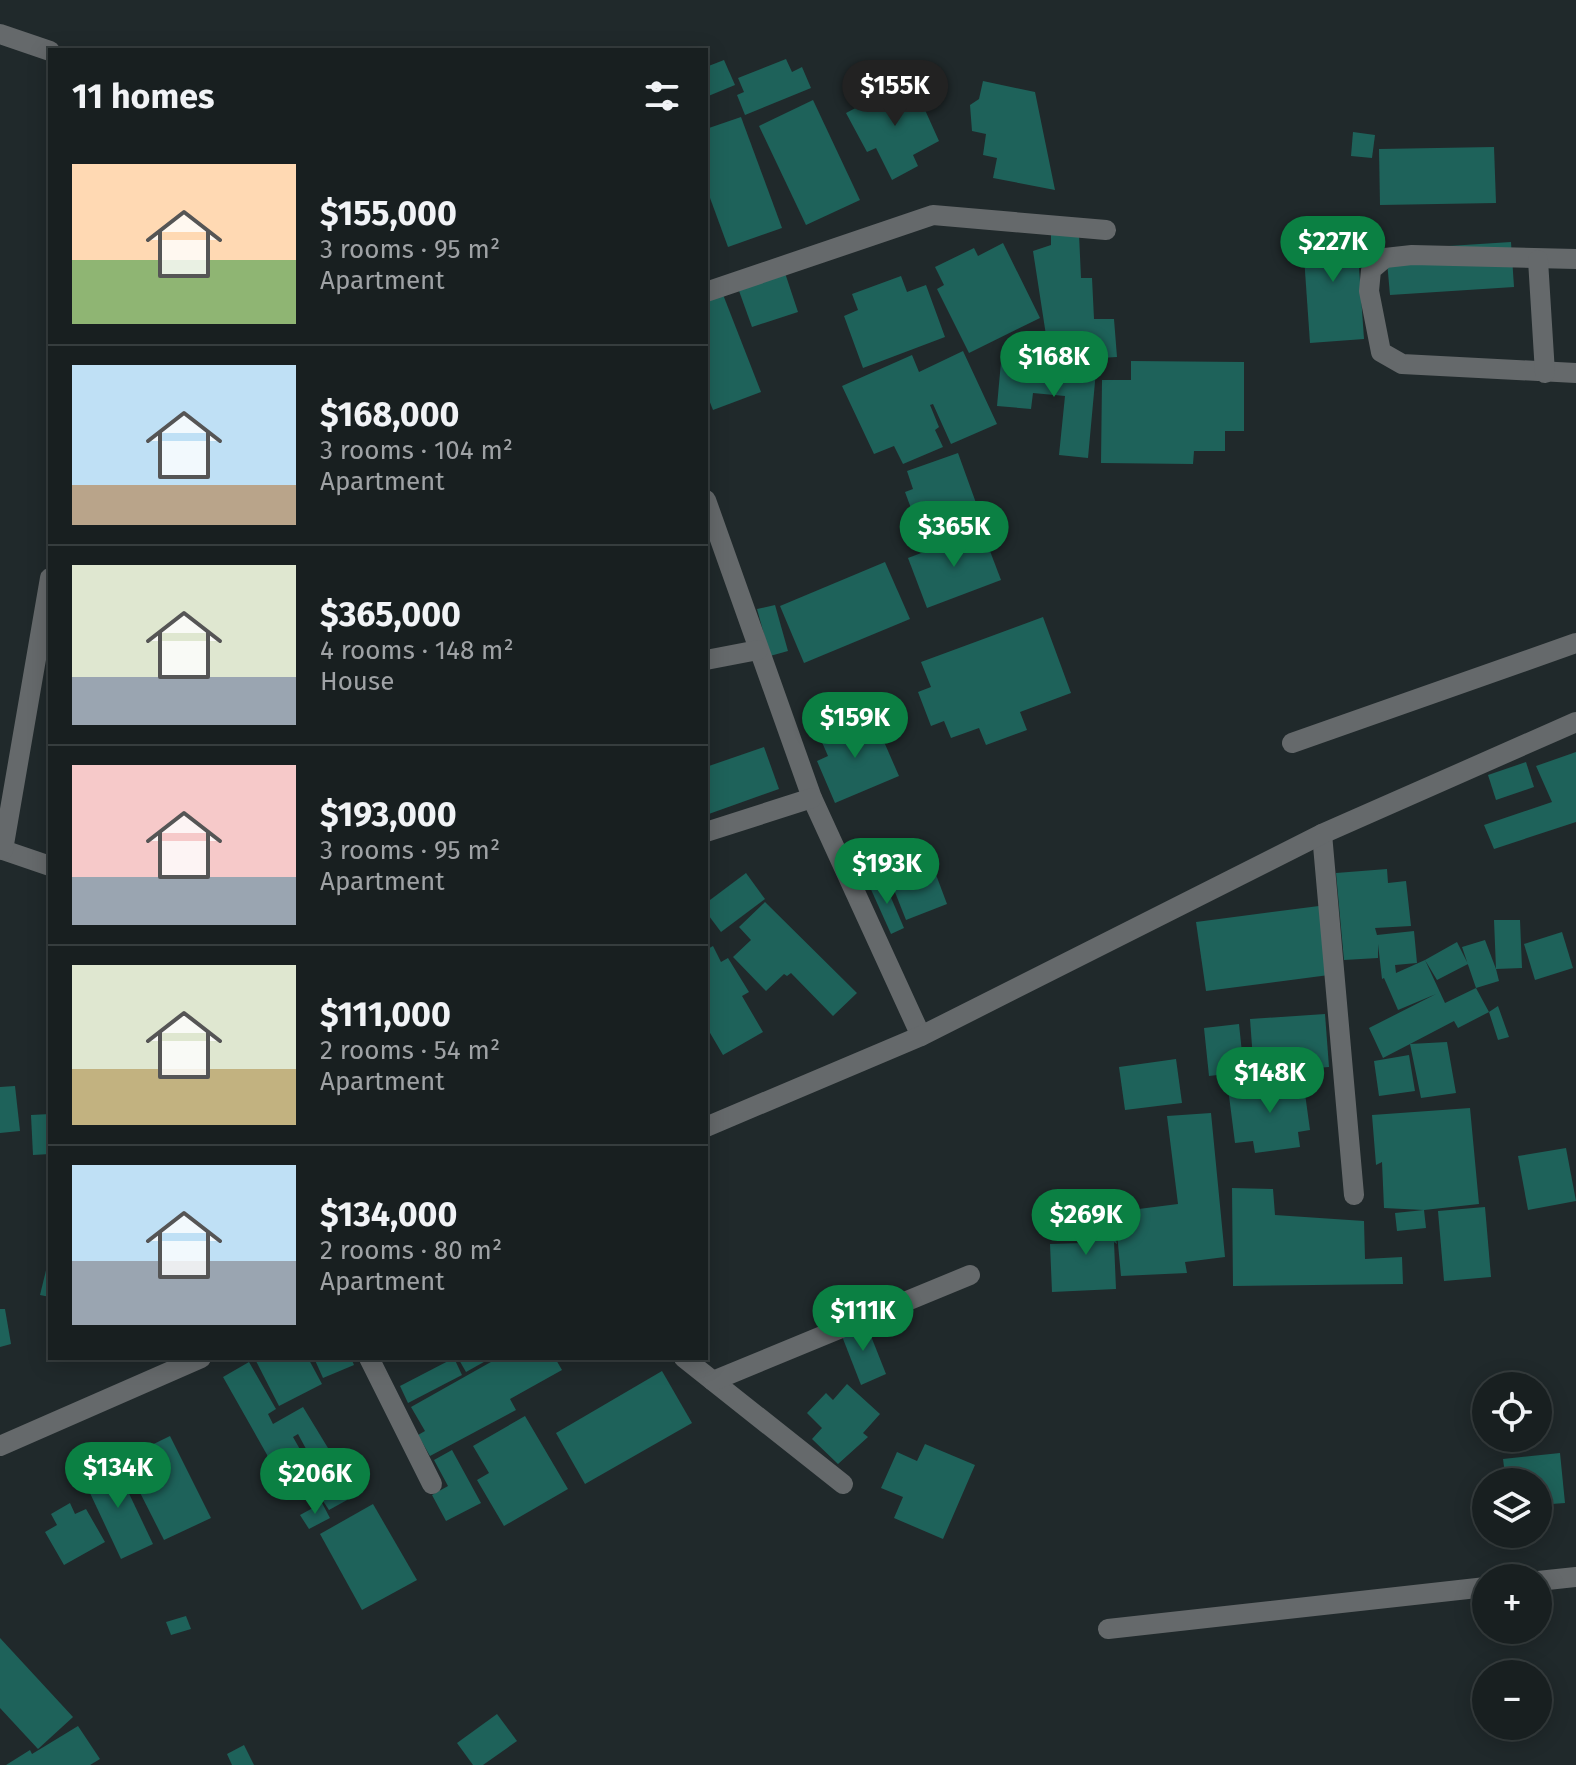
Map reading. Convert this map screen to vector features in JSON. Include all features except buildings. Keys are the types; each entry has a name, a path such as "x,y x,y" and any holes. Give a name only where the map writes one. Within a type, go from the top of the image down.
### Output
{"street":[{"path":"0,34 48,50"},
{"path":"708,291 933,215 1106,230"},
{"path":"1576,259 1412,255 1385,258 1371,270 1369,291 1381,352 1402,364 1576,373"},
{"path":"1538,260 1545,373"},
{"path":"708,506 812,798 921,1036"},
{"path":"48,589 2,850 48,865"},
{"path":"1292,743 1576,643"},
{"path":"708,660 758,650"},
{"path":"708,1126 921,1036 1322,834 1576,722"},
{"path":"708,831 812,798"},
{"path":"1322,834 1354,1195"},
{"path":"713,1381 970,1275"},
{"path":"0,1446 196,1360"},
{"path":"370,1360 432,1484"},
{"path":"687,1360 843,1484"},
{"path":"1552,1580 1576,1577"},
{"path":"1108,1629 1472,1589"}]}
